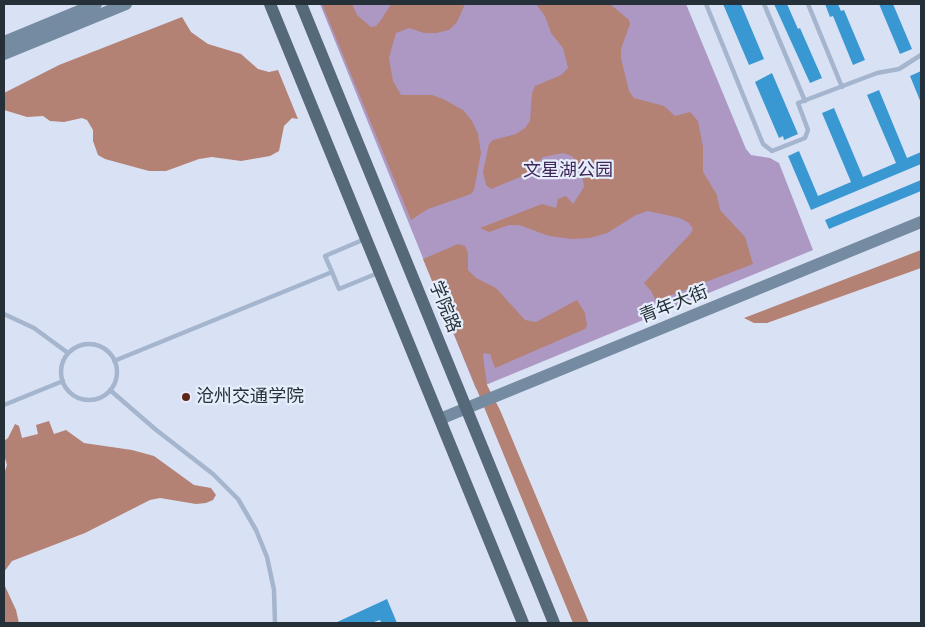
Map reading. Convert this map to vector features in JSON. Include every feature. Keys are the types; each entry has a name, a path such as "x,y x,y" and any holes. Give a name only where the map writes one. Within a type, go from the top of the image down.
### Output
{"main road":[{"path":"270,4 524,623"},
{"name":"学院路","path":"301,4 554,623"}],"street":[{"path":"4,42 96,4"},
{"path":"4,54 126,4"},
{"name":"青年大街","path":"440,419 921,222"}],"lane":[{"path":"706,4 763,144 772,151 805,138 808,130 798,104 877,73 898,69 921,56"},
{"path":"764,4 804,101"},
{"path":"808,4 842,86"},
{"path":"366,239 325,256 338,289 380,272"},
{"path":"114,361 332,272"},
{"path":"4,314 34,328 68,353"},
{"path":"92,344 107,351 114,361 116,375 110,390 101,397 85,399 70,393 63,381 61,368 68,353 76,347 92,344"},
{"path":"4,405 63,381"},
{"path":"110,390 155,429 213,474 238,499 256,530 267,557 274,590 276,623"}],"green space":[{"name":"文星湖公园","path":"320,4 686,4 746,149 751,155 770,158 779,163 813,250 476,389"}],"shaded area":[{"path":"322,4 352,4 357,15 371,27 376,26 391,4 465,4 457,22 449,30 424,33 409,28 396,33 389,58 393,81 401,95 432,95 443,99 463,110 472,121 478,134 481,153 474,190 471,194 428,209 411,220"},
{"path":"536,4 610,4 629,20 630,24 621,49 621,58 629,91 634,98 664,106 675,116 690,112 698,121 703,147 703,172 717,195 720,210 745,237 753,264 656,301 644,283 691,233 693,229 689,223 680,218 648,211 636,215 607,233 590,238 571,239 549,236 519,225 509,225 489,232 480,228 542,204 556,208 558,199 566,196 573,204 584,187 581,167 572,156 563,153 543,157 530,173 491,189 486,185 483,172 489,144 493,140 516,134 525,128 530,121 532,93 535,86 561,75 568,68 563,48 551,33 545,16"},
{"path":"182,17 191,32 208,44 241,54 258,69 269,72 278,70 298,119 292,118 284,126 279,151 270,156 241,161 212,157 199,159 166,171 149,171 105,159 98,155 93,141 93,130 87,120 82,118 64,122 50,121 43,116 27,117 4,110 4,93 59,65"},
{"path":"458,244 465,246 468,253 468,270 476,278 496,288 525,320 536,322 577,300 585,313 587,326 585,329 495,368 490,354 484,353 483,356 487,385 500,410 589,623 573,623 423,259"},
{"path":"921,250 921,268 767,323 754,323 744,318"},
{"path":"49,421 54,434 66,430 84,443 132,450 154,456 194,485 211,488 216,495 213,500 196,504 160,498 150,500 85,533 12,561 4,572 4,474 7,465 4,455 4,441 8,438 15,424 19,426 22,438 38,434 36,425"},
{"path":"4,584 16,610 19,623 4,623"}],"building":[{"path":"723,4 741,4 764,59 749,65"},
{"path":"774,4 787,4 822,78 810,83"},
{"path":"825,4 838,4 841,11 844,10 865,60 853,65 833,16 830,17"},
{"path":"879,4 893,4 912,49 900,54"},
{"path":"921,71 921,103 910,76"},
{"path":"772,73 798,134 784,140 783,136 779,138 755,82"},
{"path":"879,90 907,158 921,152 921,164 811,210 788,156 799,151 818,196 851,182 822,113 834,108 863,177 896,163 867,95"},
{"path":"921,180 921,191 829,229 825,220"},
{"path":"387,599 397,623 381,623 380,620 371,623 335,623"}],"place":[{"name":"沧州交通学院","path":"186,397"}]}
